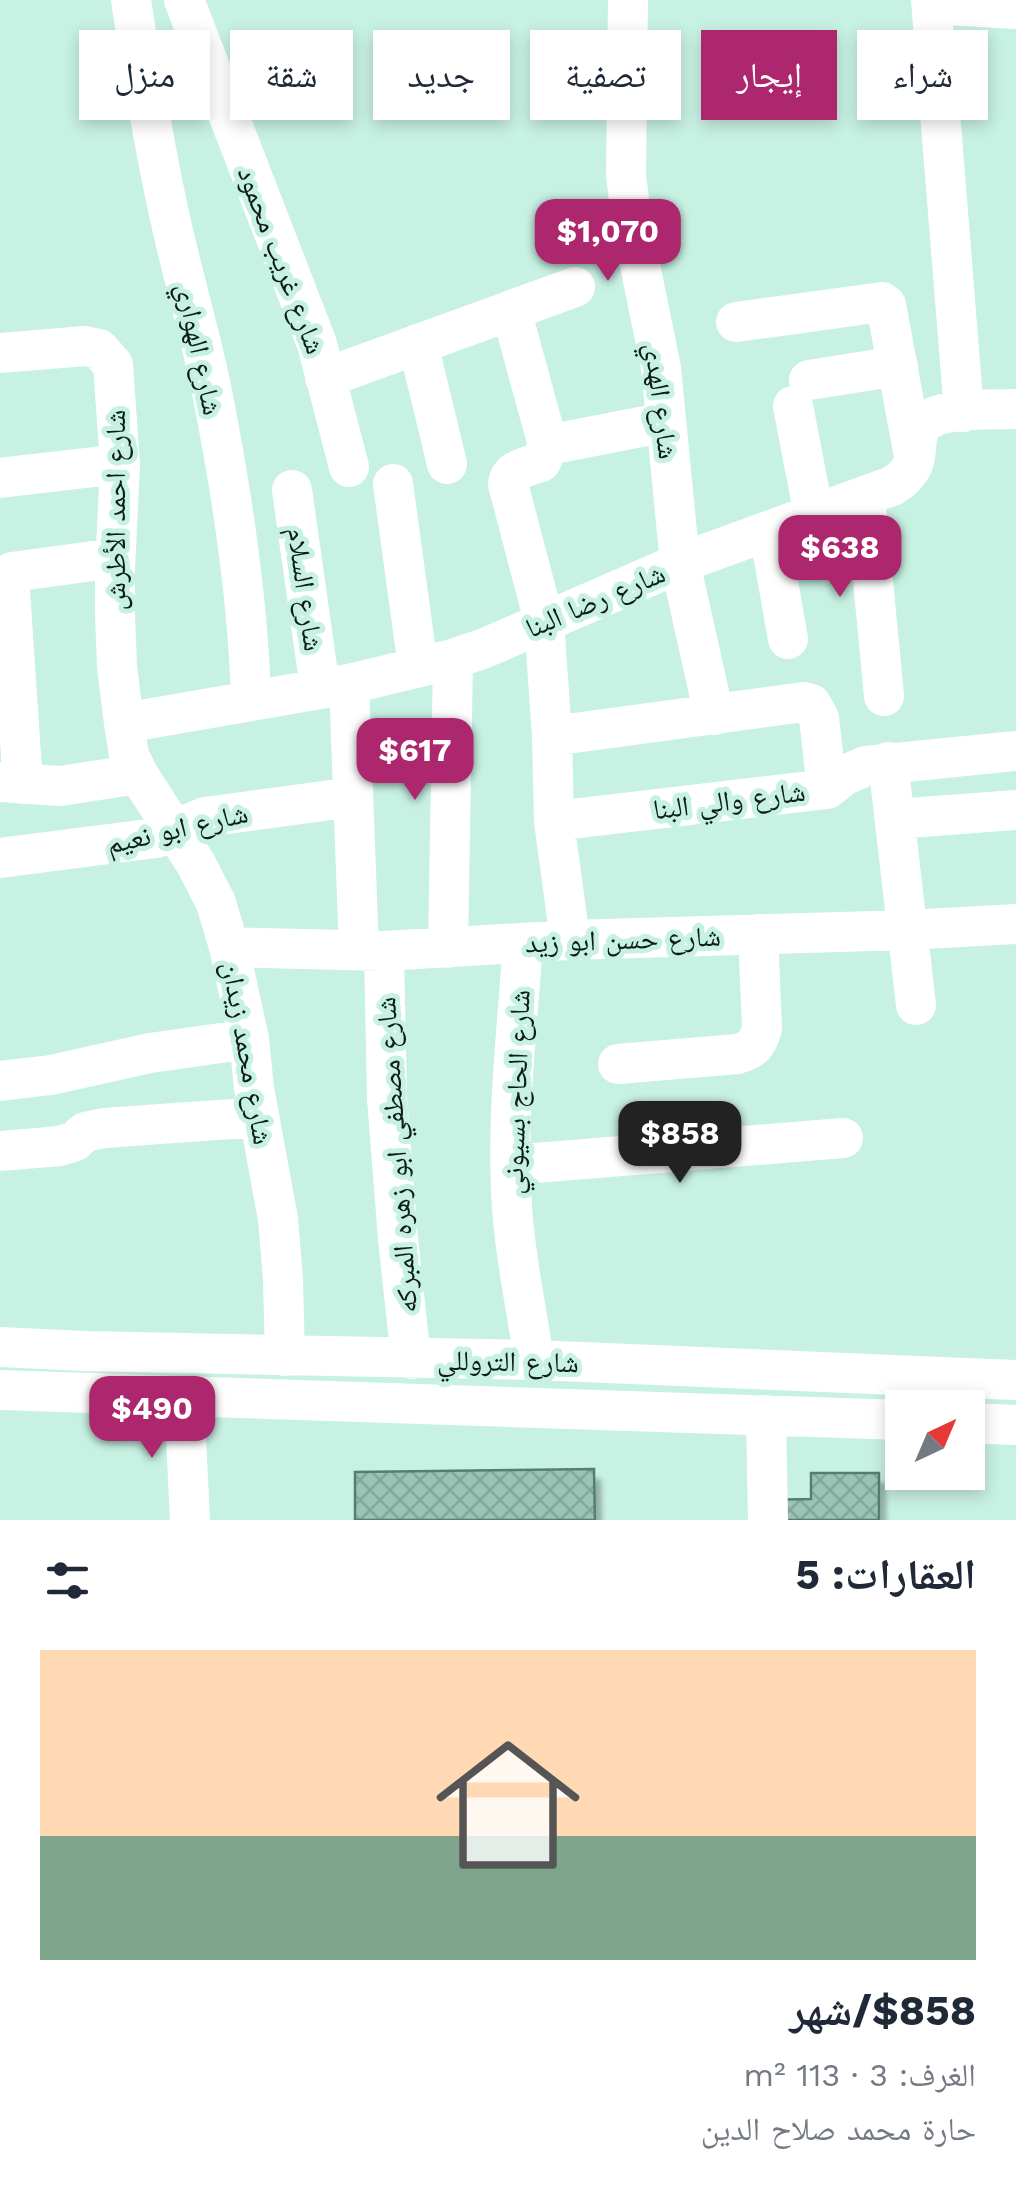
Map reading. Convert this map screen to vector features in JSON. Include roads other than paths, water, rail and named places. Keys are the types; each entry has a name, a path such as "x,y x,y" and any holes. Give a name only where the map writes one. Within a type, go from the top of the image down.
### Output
{"main road":[{"path":"950,0 1016,4"}],"street":[{"name":"شارع الهواري","path":"131,0 152,136 210,382 233,509 250,653 251,700"},
{"name":"شارع غريب محمود","path":"184,0 317,344 349,467"},
{"name":"شارع الهدي","path":"628,0 626,175 632,226 660,368 680,564 714,715"},
{"path":"932,0 964,412"},
{"path":"325,378 574,286"},
{"path":"736,322 882,302 888,310 916,462"},
{"path":"511,310 548,445 541,462 513,472 508,481 544,622 554,820 570,940"},
{"path":"418,344 447,464"},
{"name":"شارع احمد الأطرش","path":"0,354 86,346 99,349 112,366 120,464 115,558 117,666 130,754 138,774"},
{"path":"814,515 801,393 898,366"},
{"path":"916,462 917,434 930,418 1016,409"},
{"path":"548,445 666,422"},
{"name":"شارع رضا البنا","path":"124,723 334,686 485,648 680,564 865,496 902,480 916,462"},
{"path":"0,478 120,464"},
{"path":"393,484 436,663 448,948"},
{"name":"شارع السلام","path":"292,490 334,686 353,797 372,951"},
{"path":"865,496 884,696"},
{"path":"769,531 788,640"},
{"path":"115,558 12,572 10,576 11,783 60,786 138,774"},
{"path":"552,736 804,702 811,704 819,718 828,789"},
{"name":"شارع والي البنا","path":"554,820 828,789 845,774 866,766 1016,750"},
{"path":"888,762 916,1005"},
{"name":"شارع محمد زيدان","path":"138,774 196,864 216,903 230,947 278,1219 285,1356"},
{"name":"شارع ابو نعيم","path":"0,858 156,838 204,816 353,797"},
{"path":"894,819 1016,810"},
{"name":"شارع حسن ابو زيد","path":"230,947 372,951 1016,924"},
{"path":"618,1064 750,1051 759,1041 762,1028 758,934"},
{"name":"شارع الحاج بسيوني","path":"523,943 510,1165 512,1210 534,1360"},
{"name":"شارع مصطفي ابو زهره المبركه","path":"372,951 411,1358"},
{"path":"0,1081 249,1039"},
{"path":"0,1151 60,1146 85,1132 104,1128 259,1117"},
{"path":"510,1165 843,1138"},
{"name":"شارع التروللي","path":"0,1347 534,1360 1016,1380"},
{"name":"شارع التروللي","path":"0,1390 885,1419"},
{"path":"184,1398 190,1520"},
{"path":"766,1415 768,1520"},
{"path":"985,1424 1016,1425"}]}
